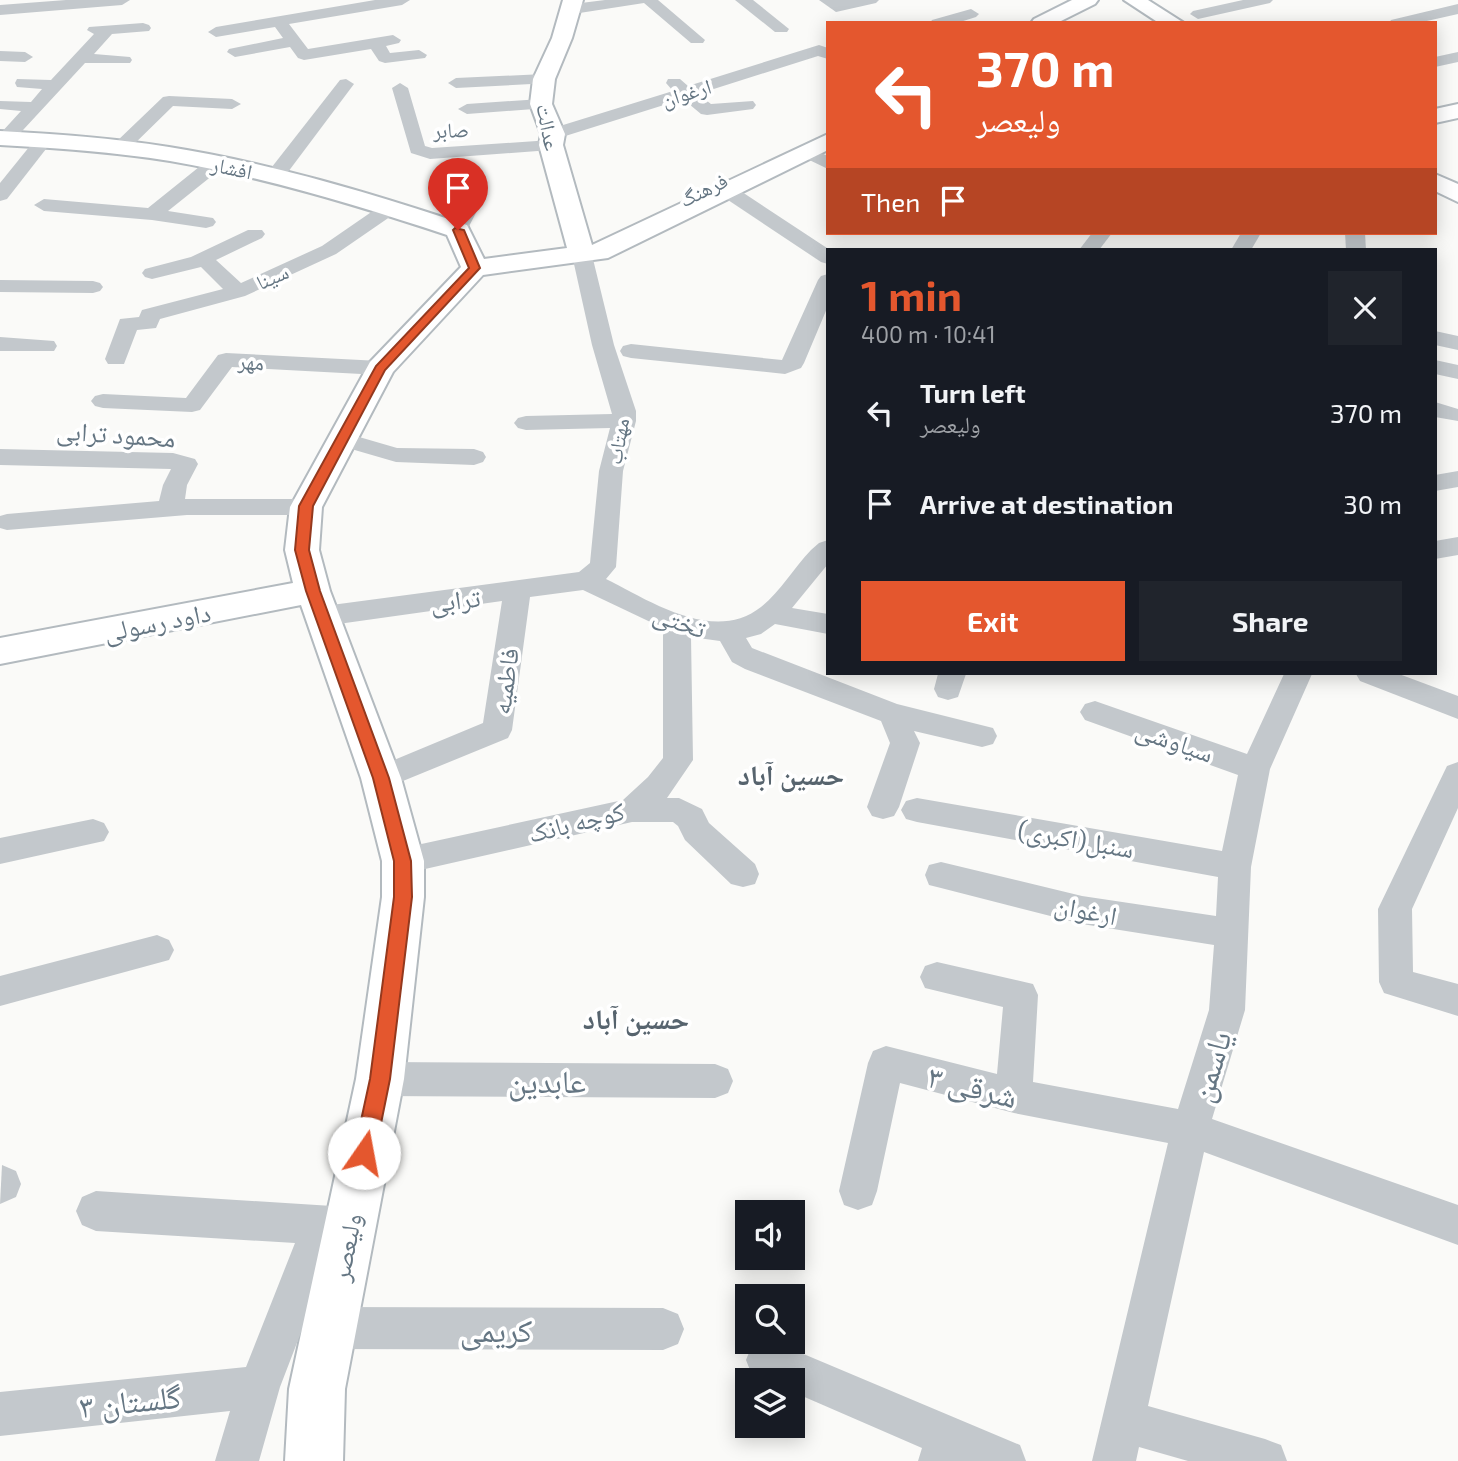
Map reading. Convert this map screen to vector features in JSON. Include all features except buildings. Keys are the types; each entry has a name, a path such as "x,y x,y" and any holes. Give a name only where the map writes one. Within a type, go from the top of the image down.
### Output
{"street":[{"path":"0,10 122,0"},
{"path":"216,32 402,0"},
{"path":"573,5 639,0"},
{"path":"649,0 696,40"},
{"path":"743,0 781,29"},
{"path":"827,0 836,7 871,0"},
{"path":"1045,21 1088,0"},
{"path":"1134,0 1171,21"},
{"path":"1198,14 1265,0"},
{"name":"عدالت","path":"573,5 544,79 541,104 582,255"},
{"path":"1076,21 1110,6"},
{"path":"1406,21 1458,9"},
{"path":"945,21 971,14"},
{"path":"279,21 304,55 393,40"},
{"path":"3,139 56,85 101,30 143,28"},
{"path":"234,52 294,41"},
{"path":"376,43 385,58 419,54"},
{"name":"ارغوان","path":"552,139 686,92 791,59 823,52"},
{"path":"0,56 25,57"},
{"path":"1437,62 1458,57"},
{"path":"80,58 124,60"},
{"path":"791,59 814,70"},
{"path":"456,83 544,79"},
{"path":"670,79 704,108 712,111 747,105"},
{"path":"23,83 56,85"},
{"path":"275,176 346,84"},
{"name":"صابر","path":"401,88 417,149 422,152 430,154 552,139"},
{"path":"121,147 169,101 232,104"},
{"path":"467,109 541,104"},
{"path":"3,105 35,107"},
{"path":"1437,116 1458,111"},
{"name":"فرهنگ","path":"582,255 591,244 826,129"},
{"name":"افشار","path":"3,139 121,147 275,176 390,208 464,212 475,268"},
{"path":"0,195 44,140"},
{"name":"فرهنگ","path":"475,268 599,252 726,190 821,152"},
{"path":"152,214 216,163"},
{"path":"1437,163 1458,175"},
{"path":"1437,182 1458,195"},
{"path":"726,190 826,257"},
{"path":"44,205 152,214 206,222"},
{"name":"سینا","path":"116,359 128,324 148,323 150,315 238,292 329,250 390,208"},
{"path":"168,311 172,291 149,283 255,234"},
{"name":"مهتاب","path":"582,255 603,345 624,411 624,421 611,471 606,558 603,567 586,580"},
{"path":"199,260 208,262 238,292"},
{"name":"ولیعصر","path":"314,1461 317,1389 380,1079 403,897 403,861 381,778 302,550 306,506 380,368 475,268"},
{"path":"631,351 785,367 793,363 826,285"},
{"path":"0,286 93,288"},
{"path":"1437,338 1458,343"},
{"path":"0,344 46,346"},
{"name":"مهر","path":"103,401 192,405 226,360 380,368"},
{"path":"1437,367 1458,372"},
{"path":"526,423 624,421"},
{"path":"342,439 396,455 474,457"},
{"name":"محمود ترابی","path":"0,457 173,461 186,464 175,485 170,508"},
{"path":"1437,483 1458,479"},
{"path":"6,522 170,508 306,506"},
{"path":"1437,550 1458,546"},
{"name":"تختی","path":"586,580 677,622 706,631 730,634 753,628 771,614 826,552"},
{"name":"ترابی","path":"319,603 517,591 586,580"},
{"name":"فاطمیه","path":"381,778 497,730 517,591"},
{"name":"داود رسولی","path":"0,652 319,603"},
{"path":"771,614 826,624"},
{"name":"کوچه بانک","path":"403,861 632,810 659,786 678,760 677,622"},
{"path":"730,634 742,655 755,662 892,714 982,736"},
{"name":"یاسمن","path":"1119,1441 1190,1129 1227,1010 1235,867 1255,769 1298,675"},
{"path":"1373,675 1458,708"},
{"name":"سیاوشی","path":"1095,712 1255,769"},
{"path":"883,807 905,743 892,714"},
{"path":"1458,774 1395,909 1396,982 1458,1000"},
{"path":"632,810 679,810 685,813 696,831 743,874"},
{"name":"سنبل(اکبری)","path":"917,810 1235,867"},
{"path":"0,852 93,832"},
{"name":"ارغوان","path":"941,875 1082,910 1232,933"},
{"path":"0,991 157,950"},
{"path":"937,977 1020,995 1014,1096"},
{"name":"۳ شرقی","path":"858,1191 886,1063 1014,1096 1190,1129 1458,1225"},
{"name":"عابدین","path":"380,1079 715,1081"},
{"path":"96,1211 348,1227"},
{"path":"237,1461 259,1387 310,1256 348,1227"},
{"name":"کریمی","path":"330,1328 663,1329"},
{"path":"767,1360 944,1449 1004,1461"},
{"name":"گلستان ۳","path":"0,1414 259,1387"},
{"path":"1119,1441 1265,1461"}],"district":[{"name":"حسین آباد","path":"791,774"},
{"name":"حسین آباد","path":"636,1018"}],"route":[{"path":"364,1153 380,1079 403,897 403,861 381,778 313,591 302,550 306,506 380,368 475,268 458,230"}]}
